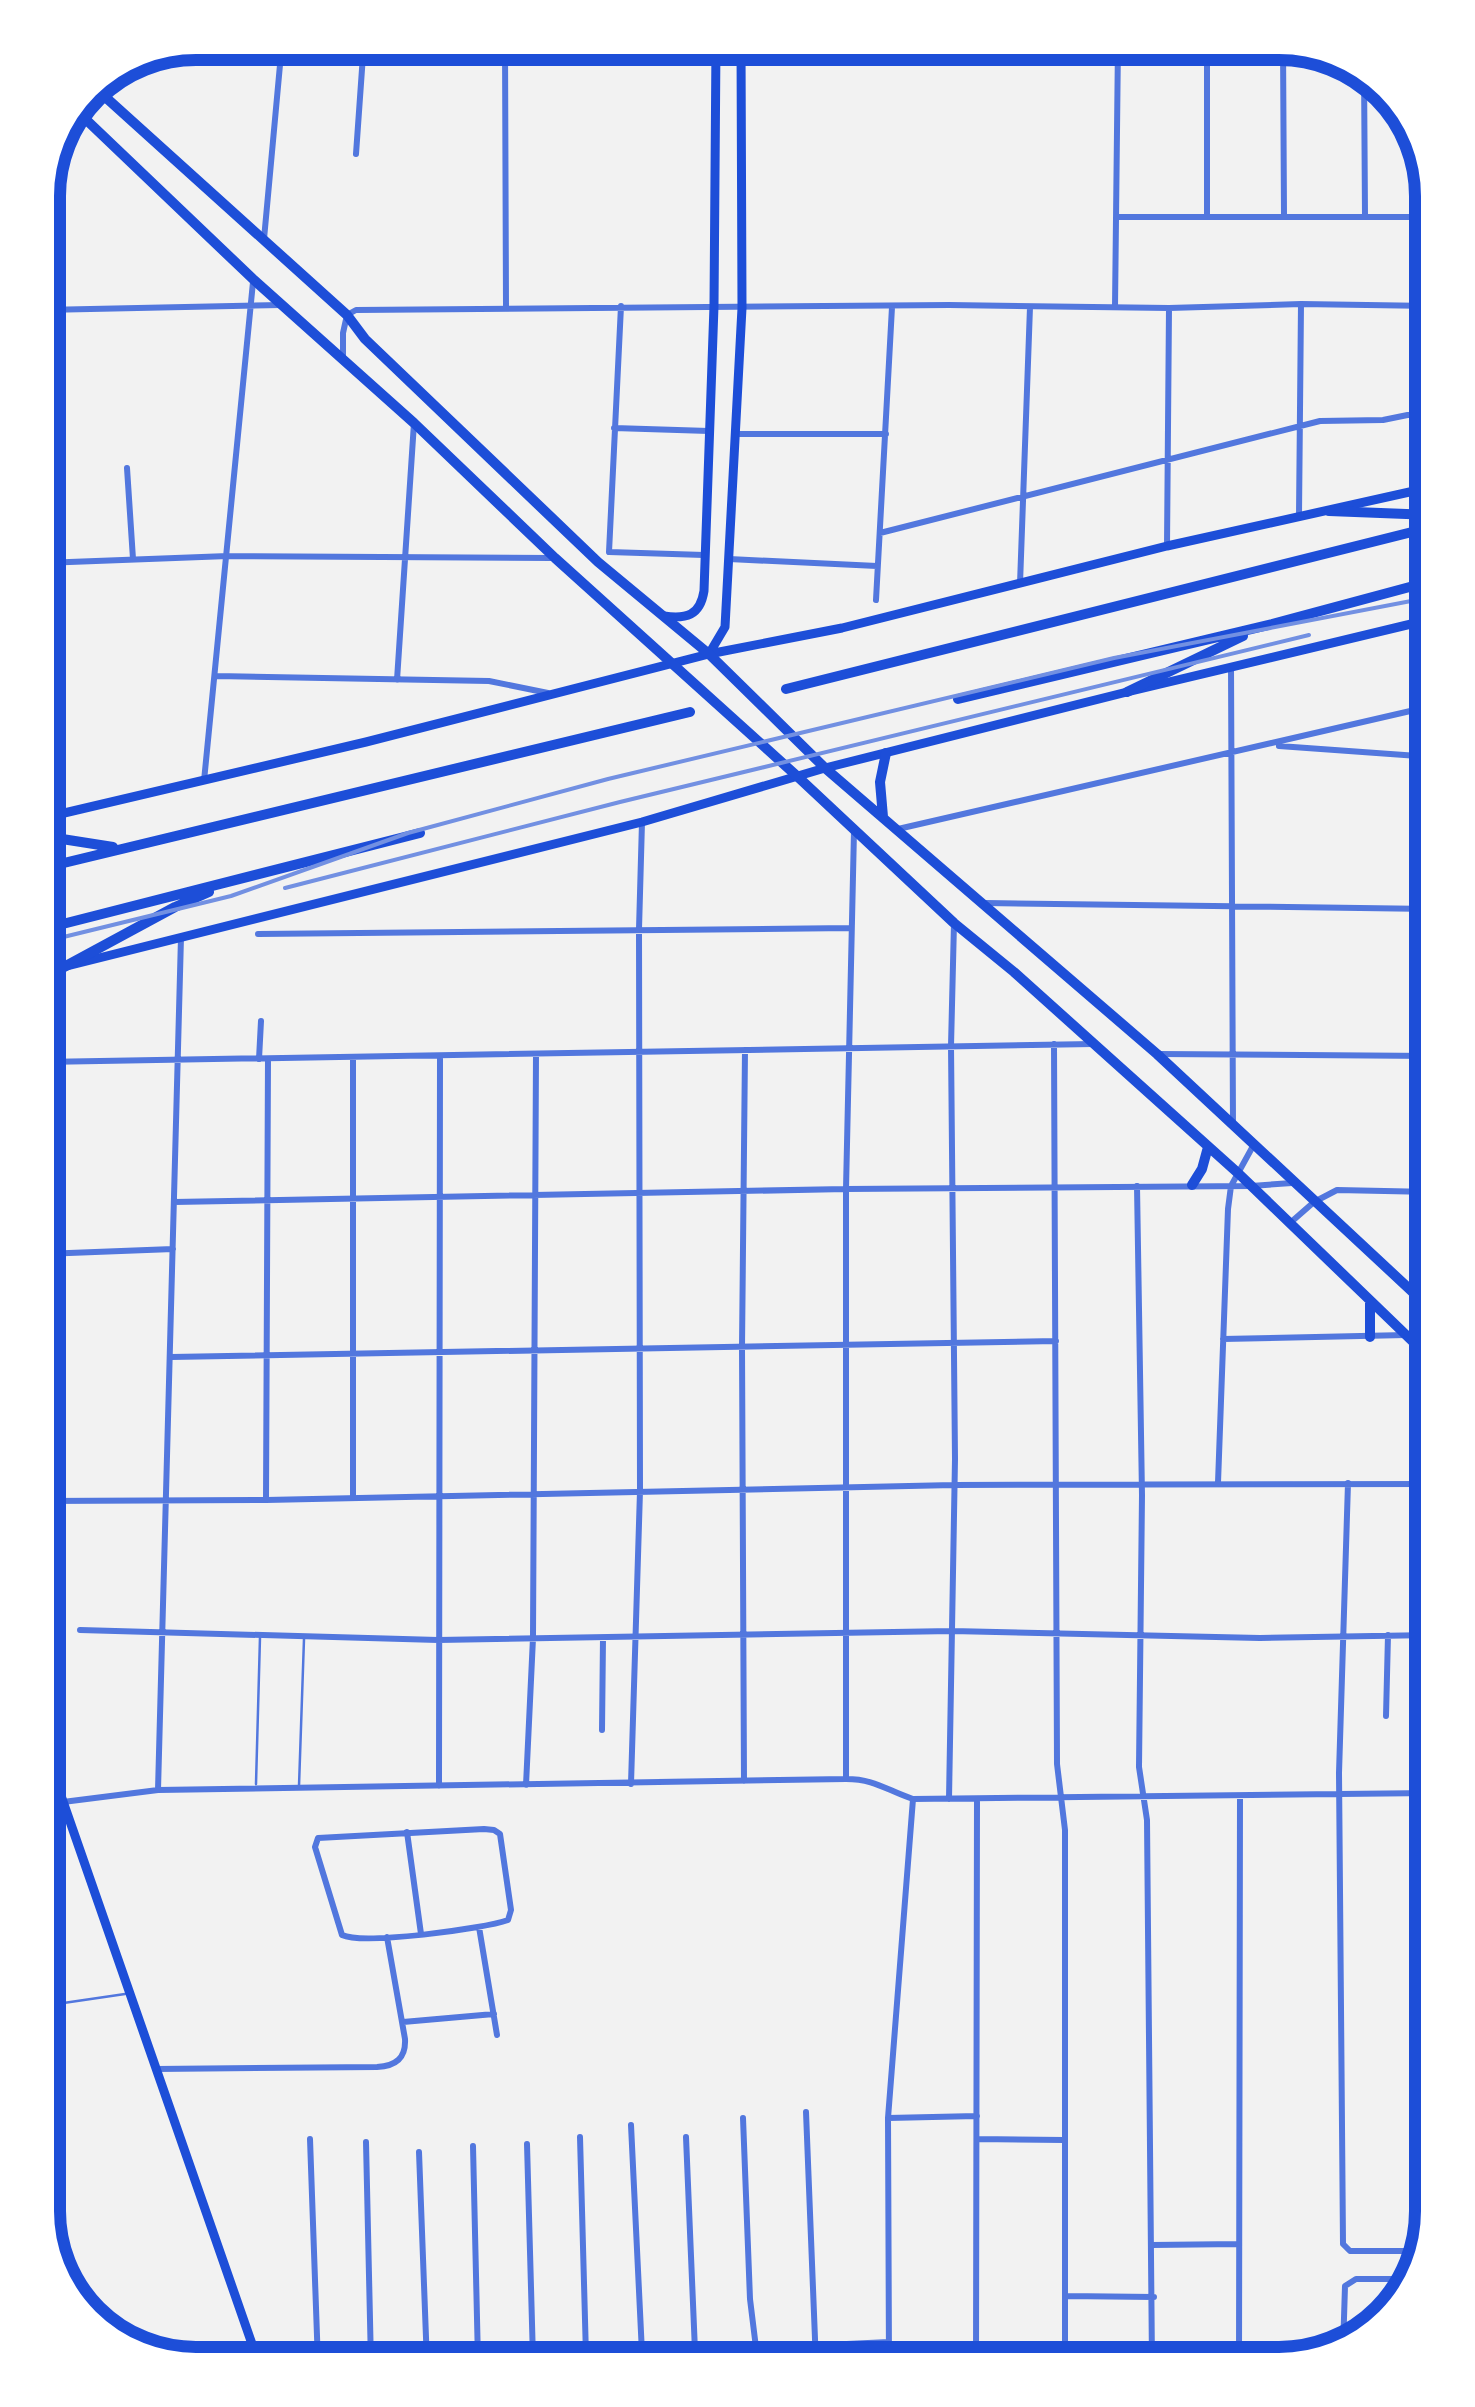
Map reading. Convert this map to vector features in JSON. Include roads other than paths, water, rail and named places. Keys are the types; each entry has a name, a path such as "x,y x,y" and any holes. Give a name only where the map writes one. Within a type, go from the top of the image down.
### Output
{"highway":[{"path":"104,96 348,315 366,339 598,562 709,654 825,768 1156,1054 1415,1294"},
{"path":"85,118 254,280 414,422 554,558 954,923 1239,1174 1415,1344"},
{"path":"1330,511 1415,514"},
{"path":"786,689 1415,531"},
{"path":"958,699 1415,586"},
{"path":"1126,692 1272,624"},
{"path":"60,864 690,712"},
{"path":"883,818 880,782 886,753"},
{"path":"60,925 420,834"},
{"path":"60,839 102,847 144,844"},
{"path":"64,967 175,907 239,879"},
{"path":"1192,1186 1208,1147"},
{"path":"1370,1302 1370,1337"}],"main road":[{"path":"661,616 685,617 701,606 714,306 716,60"},
{"path":"709,654 725,628 730,558 742,308 741,60"},
{"path":"60,814 709,654 842,628 1167,546 1415,491"},
{"path":"60,968 642,822 825,768 1415,623"},
{"path":"60,1793 254,2347"}],"street":[{"path":"264,239 282,60"},
{"path":"356,154 363,60"},
{"path":"506,60 506,307"},
{"path":"1115,307 1118,60"},
{"path":"1207,60 1207,216"},
{"path":"1283,60 1284,216"},
{"path":"1364,90 1365,216"},
{"path":"1116,217 1415,217"},
{"path":"204,781 254,280"},
{"path":"60,310 281,304"},
{"path":"1299,518 1301,304"},
{"path":"621,306 609,552 704,556"},
{"path":"343,360 343,333 348,315 356,310 1414,306 1412,416"},
{"path":"876,600 892,307"},
{"path":"1020,584 1030,307"},
{"path":"1167,546 1169,308"},
{"path":"880,533 1297,426 1415,415"},
{"path":"398,680 414,422"},
{"path":"614,428 709,431"},
{"path":"736,434 886,434"},
{"path":"127,468 132,559"},
{"path":"60,561 228,556 554,558"},
{"path":"730,558 876,566"},
{"path":"1231,667 1233,1128"},
{"path":"216,676 489,681 554,694"},
{"path":"898,829 1415,710"},
{"path":"1269,745 1415,756"},
{"path":"631,1784 640,1491 638,1052 642,822"},
{"path":"846,1779 846,1189 854,830"},
{"path":"984,903 1415,909"},
{"path":"949,1800 954,1485 954,923"},
{"path":"258,934 851,928"},
{"path":"158,1790 182,937"},
{"path":"260,1020 264,1059 266,1500"},
{"path":"1054,1044 1057,1764 1065,1830 1065,2347"},
{"path":"60,1062 1094,1044"},
{"path":"744,1781 745,1050"},
{"path":"526,1785 533,1638 536,1054"},
{"path":"1156,1054 1415,1056"},
{"path":"439,1786 440,1056"},
{"path":"353,1057 354,1498"},
{"path":"1218,1483 1231,1186 1253,1146"},
{"path":"174,1202 846,1189 1250,1186 1294,1182"},
{"path":"1138,1186 1139,1767 1144,1796 1153,2347"},
{"path":"1289,1224 1314,1202 1343,1189 1415,1191"},
{"path":"60,1214 63,1501 954,1485 1415,1484"},
{"path":"61,1252 173,1249"},
{"path":"1223,1339 1406,1335"},
{"path":"171,1357 1056,1341"},
{"path":"1348,1483 1341,1794 1343,2244 1350,2251 1409,2251"},
{"path":"80,1630 438,1640 952,1631 1260,1638 1415,1635"},
{"path":"1386,1716 1388,1635"},
{"path":"602,1730 603,1638"},
{"path":"63,1802 158,1790 846,1779 870,1779 912,1799 949,1800 1415,1794"},
{"path":"1238,2347 1240,1795"},
{"path":"976,2347 978,1798"},
{"path":"889,2347 888,2118 912,1799"},
{"path":"407,1832 421,1934"},
{"path":"407,1832 498,1832 511,1916 479,1927 421,1934 350,1939 342,1936 314,1842 326,1835 407,1832"},
{"path":"479,1927 497,2035"},
{"path":"155,2069 389,2066 403,2055 406,2047 387,1937"},
{"path":"403,2022 494,2014"},
{"path":"806,2112 816,2345"},
{"path":"888,2118 977,2116"},
{"path":"743,2118 750,2299 757,2347"},
{"path":"632,2125 646,2347"},
{"path":"580,2137 586,2347"},
{"path":"686,2137 699,2347"},
{"path":"310,2139 317,2347"},
{"path":"977,2139 1064,2140"},
{"path":"366,2142 371,2347"},
{"path":"527,2144 533,2347"},
{"path":"473,2146 478,2347"},
{"path":"418,2152 426,2347"},
{"path":"1152,2245 1239,2244"},
{"path":"1343,2331 1344,2290 1356,2280 1396,2279"},
{"path":"1065,2296 1154,2297"},
{"path":"777,2347 889,2342"}],"lane":[{"path":"256,1789 260,1636"},
{"path":"298,1788 304,1637"},
{"path":"60,2003 128,1994"}],"railway":[{"path":"60,938 231,896 408,833 608,779 1114,658 1415,600"},
{"path":"285,888 620,802 1309,635"}]}
